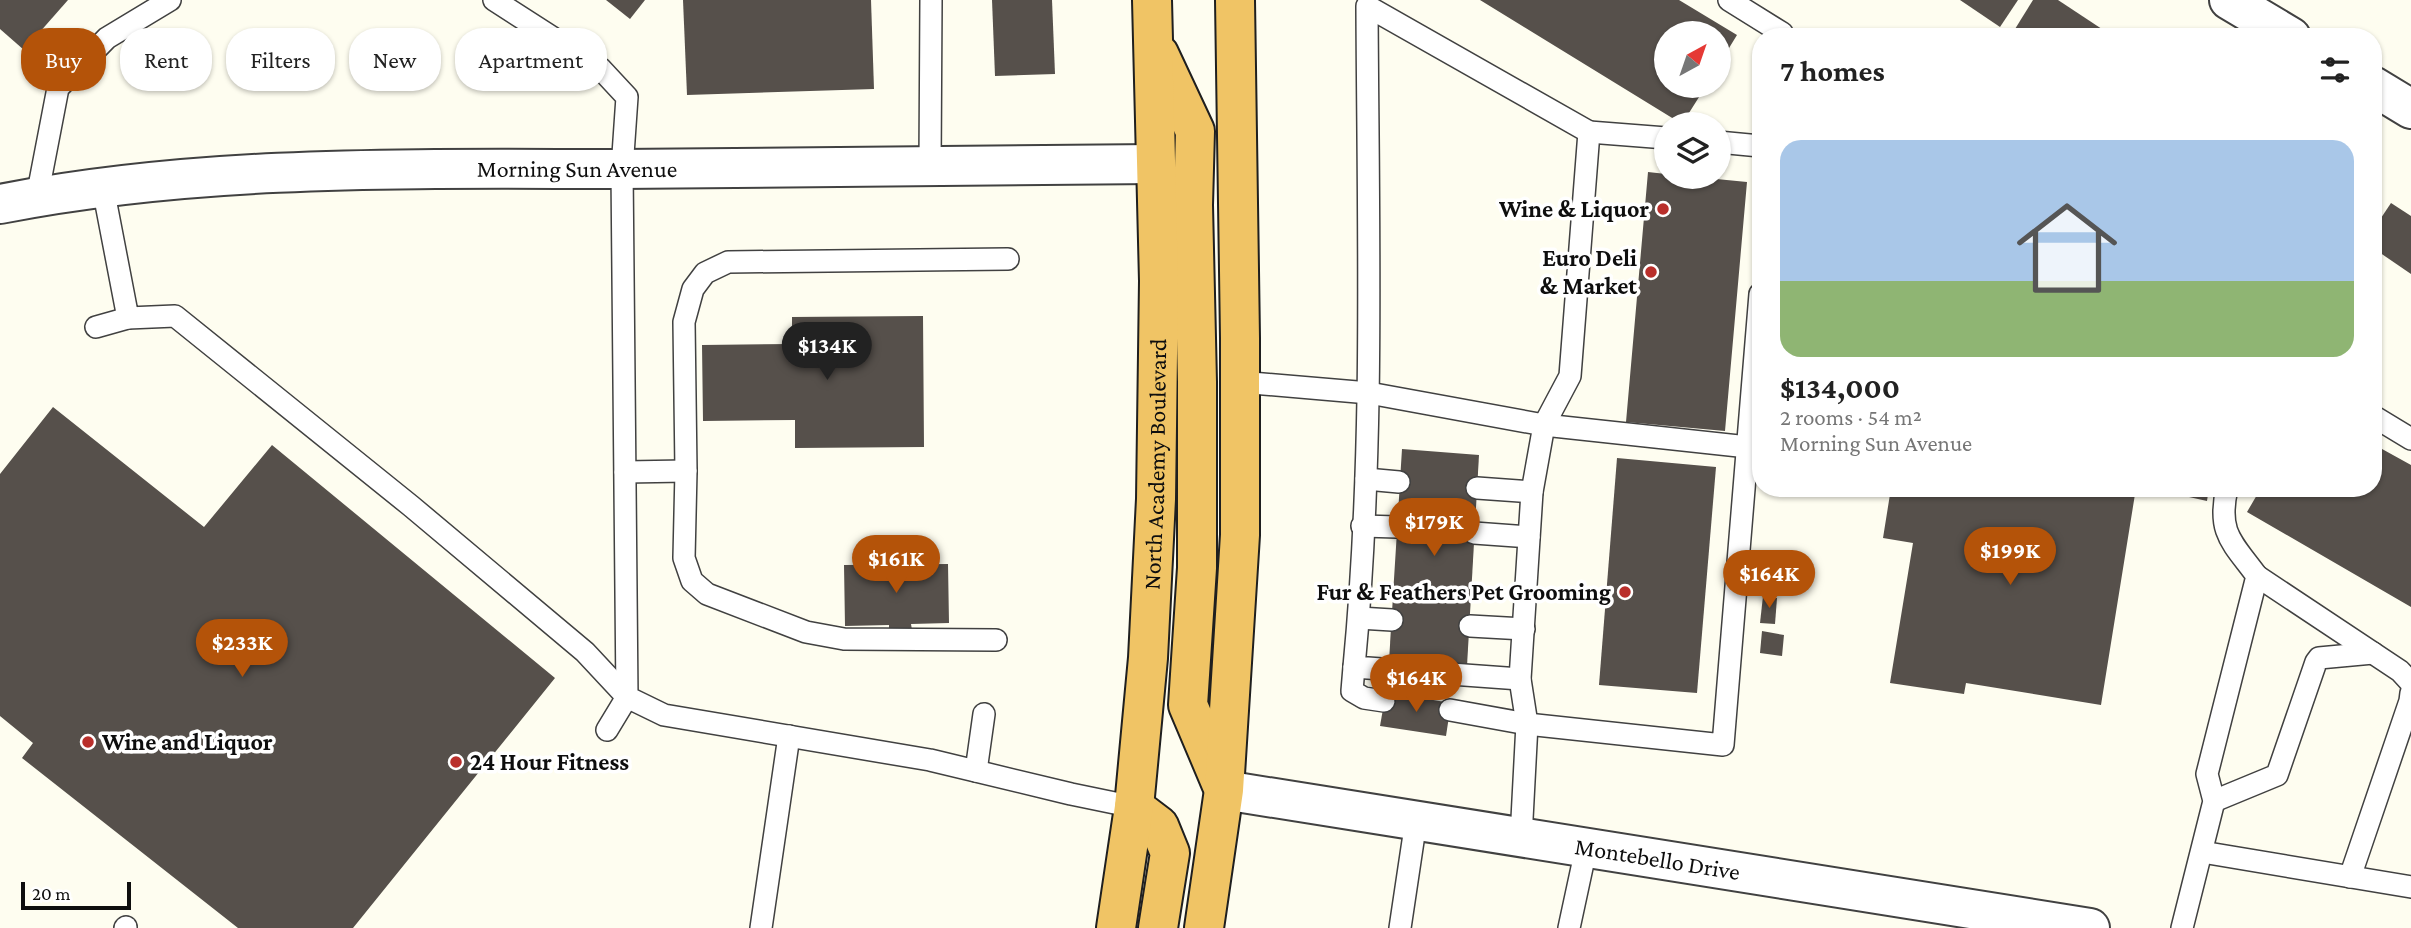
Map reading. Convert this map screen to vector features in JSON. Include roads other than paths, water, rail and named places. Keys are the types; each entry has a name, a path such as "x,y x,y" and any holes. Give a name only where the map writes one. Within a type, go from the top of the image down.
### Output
{"highway":[{"name":"North Academy Boulevard","path":"1116,928 1134,807 1148,658 1156,499 1159,281 1152,0"},
{"path":"1204,928 1224,790 1240,535 1235,0"},
{"path":"1153,42 1195,131 1193,205 1197,568 1188,705 1224,790"},
{"path":"1134,807 1158,827 1170,853 1158,928"}],"street":[{"path":"2229,0 2276,28"},
{"path":"2382,91 2411,108"},
{"name":"Morning Sun Avenue","path":"0,204 103,188 260,174 406,167 622,169 1155,164"},
{"name":"Montebello Drive","path":"1224,790 2090,928"}],"lane":[{"path":"37,197 58,88 107,38 170,0"},
{"path":"494,0 600,68 627,97 622,169 627,697 607,730"},
{"path":"930,166 931,0"},
{"path":"1729,0 1774,28"},
{"path":"1365,3 1589,132 1654,137"},
{"path":"1365,3 1369,393 1359,618 1352,691 1364,698 1384,701"},
{"path":"1521,838 1527,724 1520,679 1532,492 1544,425 1570,376 1589,132"},
{"path":"1731,143 1752,145"},
{"path":"103,188 128,318"},
{"path":"996,640 844,639 806,632 707,594 692,581 684,558 684,322 693,289 705,273 727,262 1008,259"},
{"path":"96,327 128,318 175,316 544,617 585,652 627,697 664,715 930,760 1134,807"},
{"path":"1240,382 1369,393 1544,425 1748,447"},
{"path":"1450,710 1527,724 1723,745 1752,396"},
{"path":"2382,421 2411,439"},
{"path":"625,472 686,471"},
{"path":"1366,479 1399,482"},
{"path":"1477,488 1532,492"},
{"path":"2225,497 2225,533 2257,576 2400,671 2411,683"},
{"path":"1362,526 1397,527"},
{"path":"1474,533 1530,537"},
{"path":"2182,928 2214,801 2207,774 2257,576"},
{"path":"1359,618 1392,620"},
{"path":"1470,626 1524,629"},
{"path":"2214,801 2277,775 2319,658 2373,653"},
{"path":"1354,667 1520,679"},
{"path":"2350,877 2411,693"},
{"path":"976,771 984,714"},
{"path":"761,928 789,736"},
{"path":"1400,928 1416,821"},
{"path":"1569,928 1586,849"},
{"path":"2202,852 2411,887"}],"place":[{"name":"Wine & Liquor","path":"1663,209"},
{"name":"Euro Deli & Market","path":"1651,272"},
{"name":"Fur & Feathers Pet Grooming","path":"1625,592"},
{"name":"Wine and Liquor","path":"88,742"},
{"name":"24 Hour Fitness","path":"456,762"}]}
